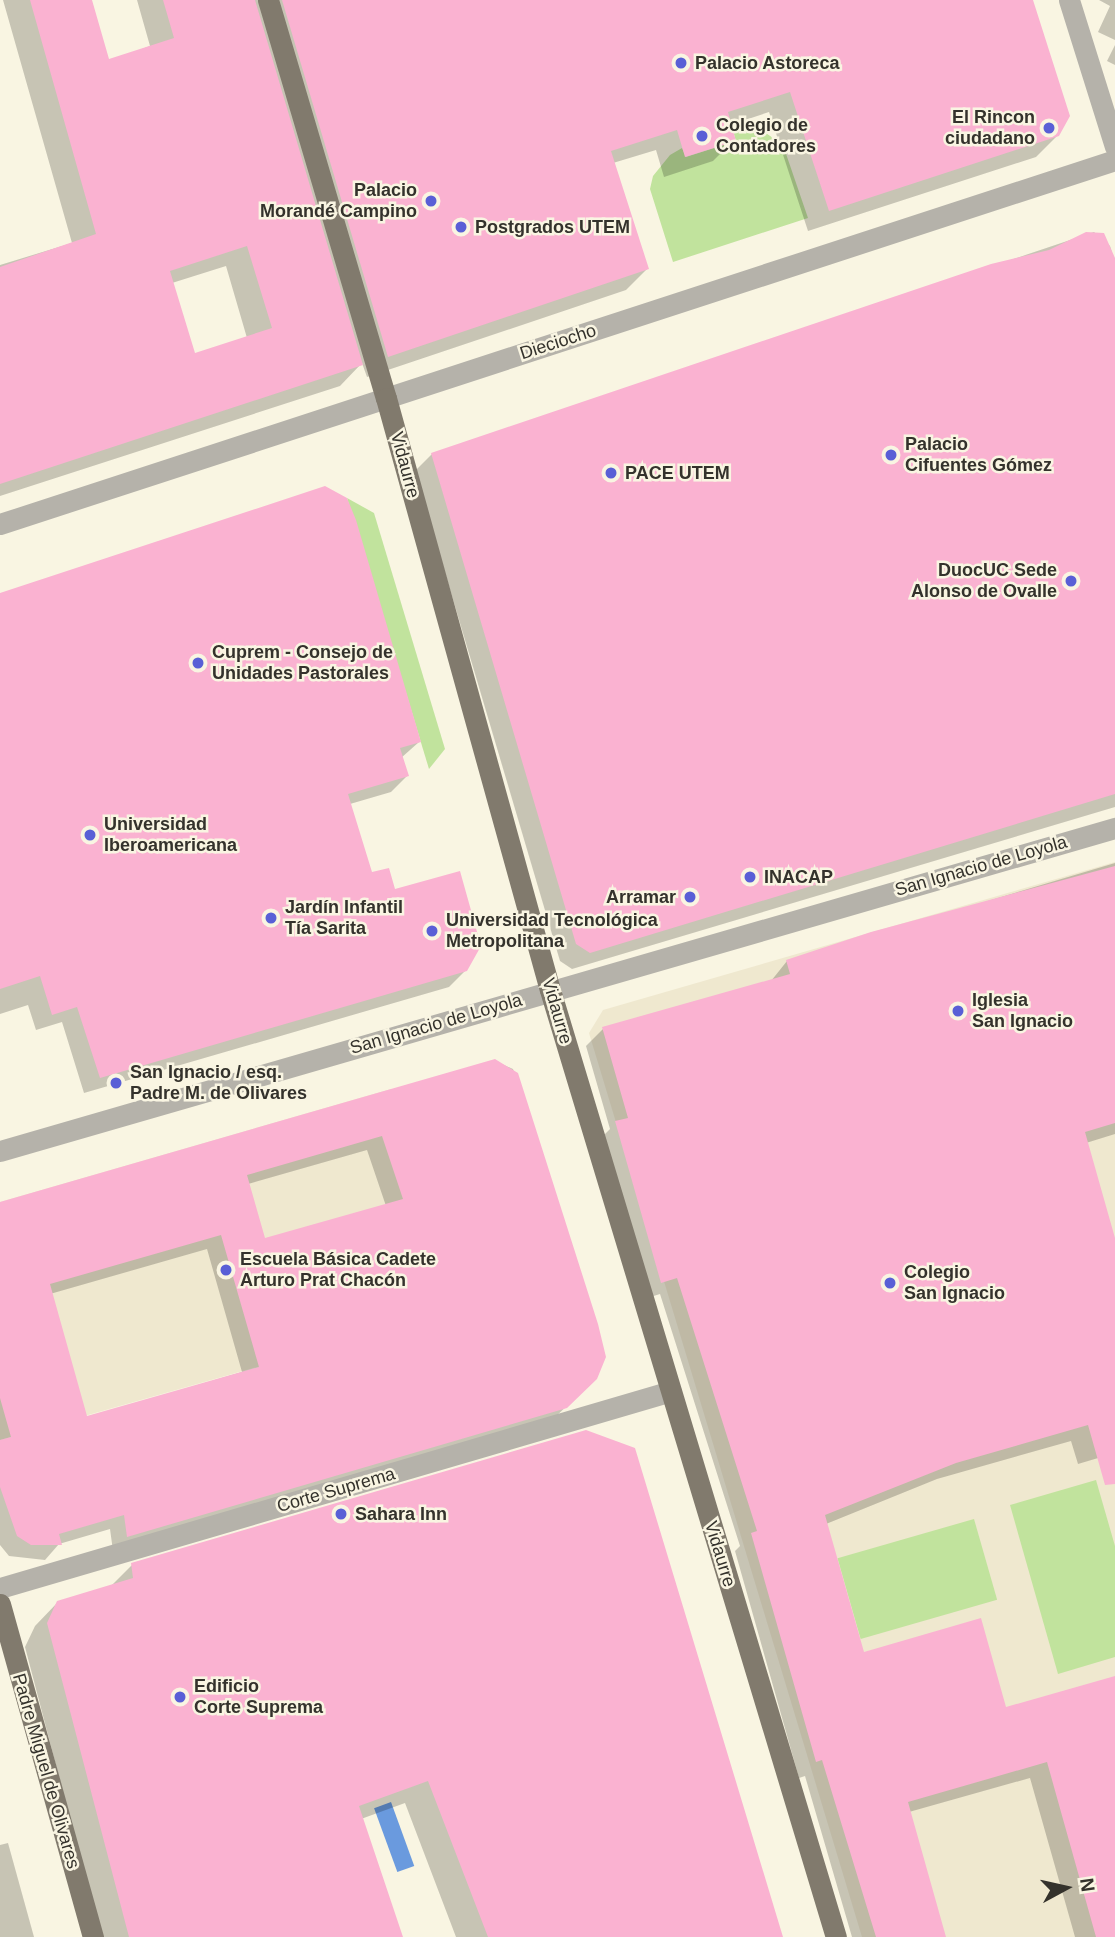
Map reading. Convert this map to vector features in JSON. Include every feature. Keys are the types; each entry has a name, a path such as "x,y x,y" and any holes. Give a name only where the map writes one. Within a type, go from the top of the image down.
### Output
{"main road":[{"name":"Vidaurre","path":"268,0 386,398 550,990 836,1937"},
{"name":"Padre Miguel de Olivares","path":"0,1604 93,1937"}],"street":[{"path":"1069,0 1115,147"},
{"name":"Dieciocho","path":"0,524 1115,160"},
{"name":"San Ignacio de Loyola","path":"0,1151 1115,828"},
{"name":"Corte Suprema","path":"0,1588 671,1391"}],"shaded area":[{"name":"Colegio San Ignacio","path":"1115,862 1115,1937 862,1937 589,1033 603,1010"},
{"name":"Escuela Básica Cadete Arturo Prat Chacón","path":"391,1089 465,1308 0,1440 0,1202"}],"green space":[{"path":"733,131 763,131 783,145 808,218 673,262 650,189 653,176 670,155 682,148 686,157 736,141"},
{"path":"347,498 374,513 445,749 429,769"},
{"path":"1096,1480 1115,1546 1115,1657 1058,1674 1010,1505"},
{"path":"974,1519 997,1600 861,1639 838,1558"}],"water":[{"path":"391,1802 414,1866 397,1872 374,1808"}],"building":[{"path":"30,0 92,0 109,59 174,38 163,0 255,0 363,365 0,484 0,267 96,234","holes":["247,246 272,328 195,353 170,271"]},
{"path":"282,0 1033,0 1070,116 1059,136 829,211 790,92 728,112 736,141 685,157 677,130 611,151 649,269 388,357"},
{"path":"1086,232 1104,233 1115,258 1115,794 590,953 576,944 431,453 991,264 1049,250"},
{"path":"325,486 347,498 356,520 421,742 400,748 409,776 348,794 372,872 389,868 395,889 460,871 481,946 467,971 100,1078 77,1007 52,1015 40,976 0,989 0,593"},
{"name":"Colegio San Ignacio","path":"1115,866 1115,1123 1085,1132 1115,1238 1115,1484 1105,1485 1088,1425 956,1463 825,1515 864,1652 981,1618 1006,1707 1115,1676 1115,1937 1096,1937 1047,1762 908,1802 946,1937 876,1937 822,1760 816,1762 751,1533 757,1531 677,1278 661,1283 615,1121 628,1118 602,1027 790,974 786,960 871,932"},
{"path":"495,1059 518,1073 598,1324 606,1357 597,1379 567,1408 127,1537 124,1515 59,1534 62,1545 31,1545 17,1536 0,1487 0,1440 11,1437 0,1398 0,1202","holes":["382,1136 403,1199 265,1238 247,1175","221,1235 259,1367 87,1416 50,1284"]},
{"path":"586,1430 635,1448 783,1937 488,1937 428,1781 359,1806 403,1937 129,1937 47,1623 57,1601 133,1578 131,1563"}],"place":[{"name":"Palacio Astoreca","path":"681,63"},
{"name":"El Rincon ciudadano","path":"1049,128"},
{"name":"Colegio de Contadores","path":"702,136"},
{"name":"Palacio Morandé Campino","path":"431,201"},
{"name":"Postgrados UTEM","path":"461,227"},
{"name":"Palacio Cifuentes Gómez","path":"891,455"},
{"name":"PACE UTEM","path":"611,473"},
{"name":"DuocUC Sede Alonso de Ovalle","path":"1071,581"},
{"name":"Cuprem - Consejo de Unidades Pastorales","path":"198,663"},
{"name":"Universidad Iberoamericana","path":"90,835"},
{"name":"INACAP","path":"750,877"},
{"name":"Arramar","path":"690,897"},
{"name":"Jardín Infantil Tía Sarita","path":"271,918"},
{"name":"Universidad Tecnológica Metropolitana","path":"432,931"},
{"name":"Iglesia San Ignacio","path":"958,1011"},
{"name":"San Ignacio / esq. Padre M. de Olivares","path":"116,1083"},
{"name":"Escuela Básica Cadete Arturo Prat Chacón","path":"226,1270"},
{"name":"Colegio San Ignacio","path":"890,1283"},
{"name":"Sahara Inn","path":"341,1514"},
{"name":"Edificio Corte Suprema","path":"180,1697"}]}
